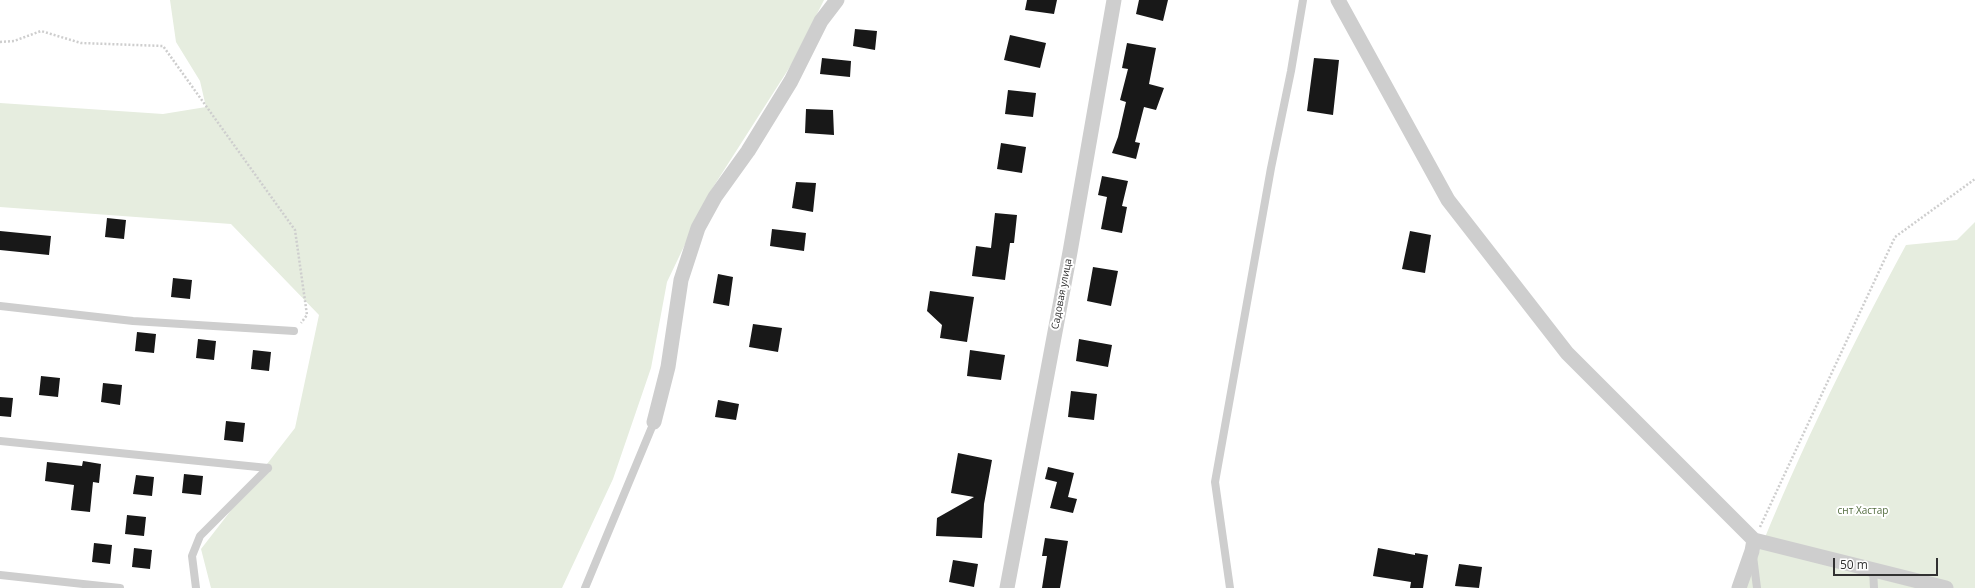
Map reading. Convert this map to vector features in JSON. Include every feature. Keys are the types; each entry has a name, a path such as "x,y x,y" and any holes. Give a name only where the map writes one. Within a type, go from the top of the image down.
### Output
{"street":[{"path":"654,422 668,367 681,280 698,228 715,197 748,150 790,80 821,21 837,0"},
{"name":"Садовая улица","path":"1007,588 1069,260 1114,0"},
{"path":"1338,0 1448,200 1567,353 1753,546 1873,570 1946,588"},
{"path":"1740,588 1753,546"}],"lane":[{"path":"1230,588 1215,482 1271,168 1291,71 1303,0"},
{"path":"0,306 133,321 294,331"},
{"path":"585,588 654,422"},
{"path":"0,441 268,468 200,536 192,556 196,588"},
{"path":"1753,546 1758,588"},
{"path":"1873,570 1874,588"},
{"path":"0,575 120,588"}],"path":[{"path":"0,42 14,41 41,31 81,43 163,46 295,230 307,315 294,331"},
{"path":"1753,546 1895,237 1975,179"}],"green space":[{"path":"170,0 824,0 793,62 710,192 667,282 651,368 613,479 562,588 211,588 201,549 295,428 319,315 231,224 0,207 0,103 163,114 206,107 200,81 176,42"},
{"name":"снт Хастар","path":"1975,222 1975,588 1745,588 1762,544 1820,414 1906,245 1957,240"}],"building":[{"path":"1027,0 1057,0 1054,14 1025,10"},
{"path":"1139,0 1168,0 1163,21 1136,14"},
{"path":"855,29 877,31 875,50 853,46"},
{"path":"1010,35 1046,43 1040,68 1004,60"},
{"path":"1127,43 1156,48 1149,84 1164,88 1156,110 1144,107 1135,142 1140,143 1136,159 1112,153 1118,137 1126,102 1120,100 1128,69 1122,68"},
{"path":"822,58 851,61 850,77 820,74"},
{"path":"1314,58 1339,60 1333,115 1307,111"},
{"path":"1008,90 1036,93 1033,117 1005,114"},
{"path":"806,109 833,110 834,135 805,133"},
{"path":"1001,143 1026,147 1022,173 997,169"},
{"path":"1102,176 1128,181 1122,206 1127,207 1122,233 1101,229 1107,197 1098,195"},
{"path":"796,182 816,183 813,212 792,208"},
{"path":"995,213 1017,215 1014,243 1010,243 1005,280 972,276 976,246 991,248"},
{"path":"107,218 126,220 124,239 105,237"},
{"path":"772,229 806,233 804,251 770,246"},
{"path":"0,231 51,236 49,255 0,250"},
{"path":"1410,231 1431,235 1425,273 1402,269"},
{"path":"1093,267 1118,271 1111,306 1087,301"},
{"path":"718,274 733,277 729,306 713,303"},
{"path":"173,278 192,280 190,299 171,297"},
{"path":"930,291 974,297 967,342 940,338 942,325 927,311"},
{"path":"753,324 782,328 778,352 749,347"},
{"path":"137,332 156,334 154,353 135,351"},
{"path":"198,339 216,341 214,360 196,358"},
{"path":"1079,339 1112,345 1108,367 1076,361"},
{"path":"253,350 271,352 269,371 251,369"},
{"path":"970,350 1005,355 1001,380 967,376"},
{"path":"41,376 60,378 58,397 39,395"},
{"path":"103,383 122,385 120,405 101,402"},
{"path":"1071,391 1097,394 1094,420 1068,417"},
{"path":"0,397 13,398 11,417 0,416"},
{"path":"718,400 739,404 736,420 715,417"},
{"path":"226,421 245,423 243,442 224,440"},
{"path":"958,453 992,460 984,504 982,538 936,536 937,518 974,497 951,493"},
{"path":"83,461 101,464 99,483 93,482 90,512 71,510 74,485 45,481 47,462 82,466"},
{"path":"1048,467 1074,473 1068,497 1077,499 1073,513 1050,508 1057,482 1045,479"},
{"path":"184,474 203,476 201,495 182,493"},
{"path":"136,475 154,477 152,496 133,494"},
{"path":"127,515 146,517 144,536 125,534"},
{"path":"1045,538 1068,541 1060,588 1042,588 1047,556 1042,556"},
{"path":"94,543 112,545 110,564 92,562"},
{"path":"134,548 152,550 150,569 132,567"},
{"path":"1378,548 1415,555 1415,553 1428,555 1423,588 1410,588 1411,582 1373,576"},
{"path":"953,560 978,564 974,587 949,582"},
{"path":"1459,564 1482,567 1479,588 1455,586"}]}
